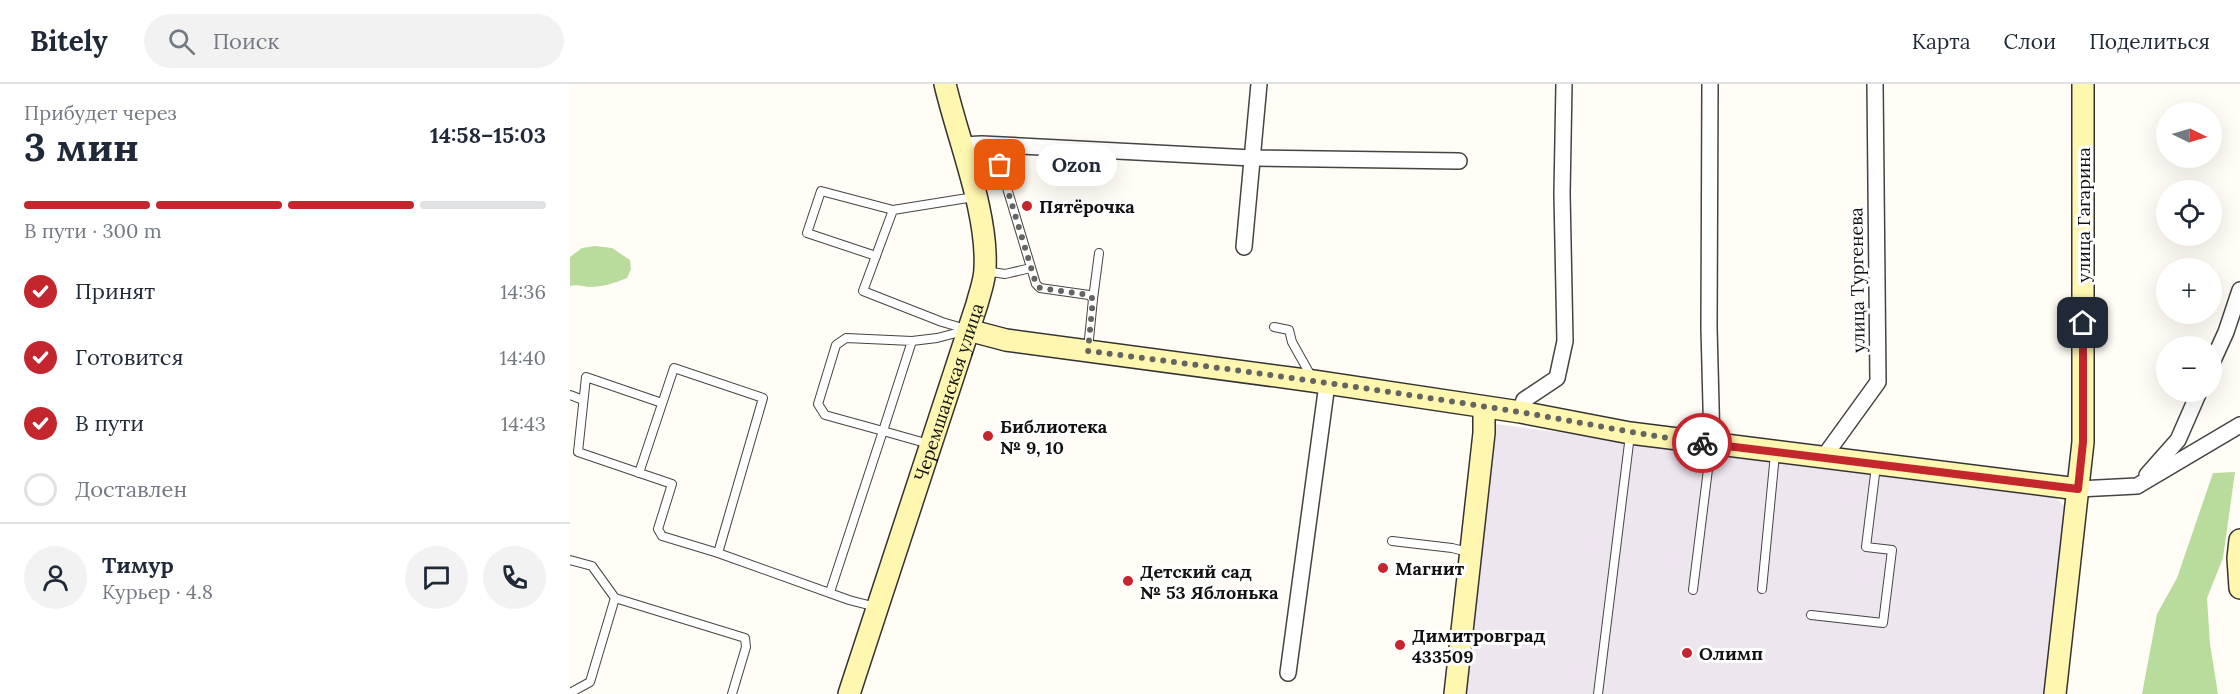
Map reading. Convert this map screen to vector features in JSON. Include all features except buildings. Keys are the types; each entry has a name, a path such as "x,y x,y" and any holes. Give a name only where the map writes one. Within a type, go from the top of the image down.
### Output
{"main road":[{"name":"Черемшанская улица","path":"849,694 968,330 985,271 984,237 945,84"},
{"name":"улица Гагарина","path":"2055,694 2083,442 2083,84"},
{"path":"968,330 1006,340 1320,382 1520,412 1630,433 2078,489"},
{"path":"1455,694 1484,433 1484,407"},
{"path":"2240,540 2238,558 2240,588"}],"street":[{"path":"1244,247 1259,84"},
{"path":"1520,412 1524,399 1557,378 1565,341 1562,194 1564,84"},
{"path":"1710,84 1709,328 1712,444"},
{"name":"улица Тургенева","path":"1823,458 1878,381 1875,84"},
{"path":"961,145 1252,158 1459,161"},
{"path":"2222,341 2240,290"},
{"path":"1288,673 1320,382"},
{"path":"2137,486 2178,440 2195,402"},
{"path":"2078,489 2137,486 2240,424"}],"lane":[{"path":"994,145 1036,284 1040,288 1089,295 1093,299"},
{"path":"876,256 807,233 821,191 893,210 975,196"},
{"path":"893,210 863,291 968,330"},
{"path":"1088,351 1099,253"},
{"path":"985,271 1005,274 1031,268"},
{"path":"1274,327 1289,330 1292,342 1320,382"},
{"path":"930,444 825,415 818,405 836,345 846,338 912,341 937,338 968,330"},
{"path":"830,592 912,341"},
{"path":"639,473 674,368 763,398 718,553"},
{"path":"662,403 586,377 578,452 672,484 658,529 662,536 877,608"},
{"path":"570,395 583,400"},
{"path":"1598,694 1630,433"},
{"path":"1693,590 1712,444"},
{"path":"1762,589 1775,452"},
{"path":"1811,615 1883,623 1892,550 1866,547 1876,465"},
{"path":"1392,542 1470,552"},
{"path":"570,560 592,566 615,598 745,638 746,646 732,694"},
{"path":"570,693 590,682 615,598"}],"shaded area":[{"path":"1487,423 2054,496 2072,513 2049,694 1467,694"}],"green space":[{"path":"595,246 612,248 630,260 631,269 627,278 599,286 570,286 570,257 582,248"},
{"path":"2235,472 2223,558 2207,598 2210,644 2218,694 2142,694 2157,614 2177,578 2213,473"}],"way so far":[{"path":"1000,165 1036,284 1040,288 1089,295 1093,299 1088,351 1520,412 1630,433 1702,443"}],"place":[{"name":"Ozon","path":"1000,165"},
{"name":"Пятёрочка","path":"1027,206"},
{"name":"Библиотека № 9, 10","path":"988,436"},
{"name":"Магнит","path":"1383,568"},
{"name":"Детский сад № 53 Яблонька","path":"1128,581"},
{"name":"Димитровград 433509","path":"1400,645"},
{"name":"Олимп","path":"1687,653"}],"route":[{"path":"1702,443 2078,489 2083,442 2083,323"}]}
